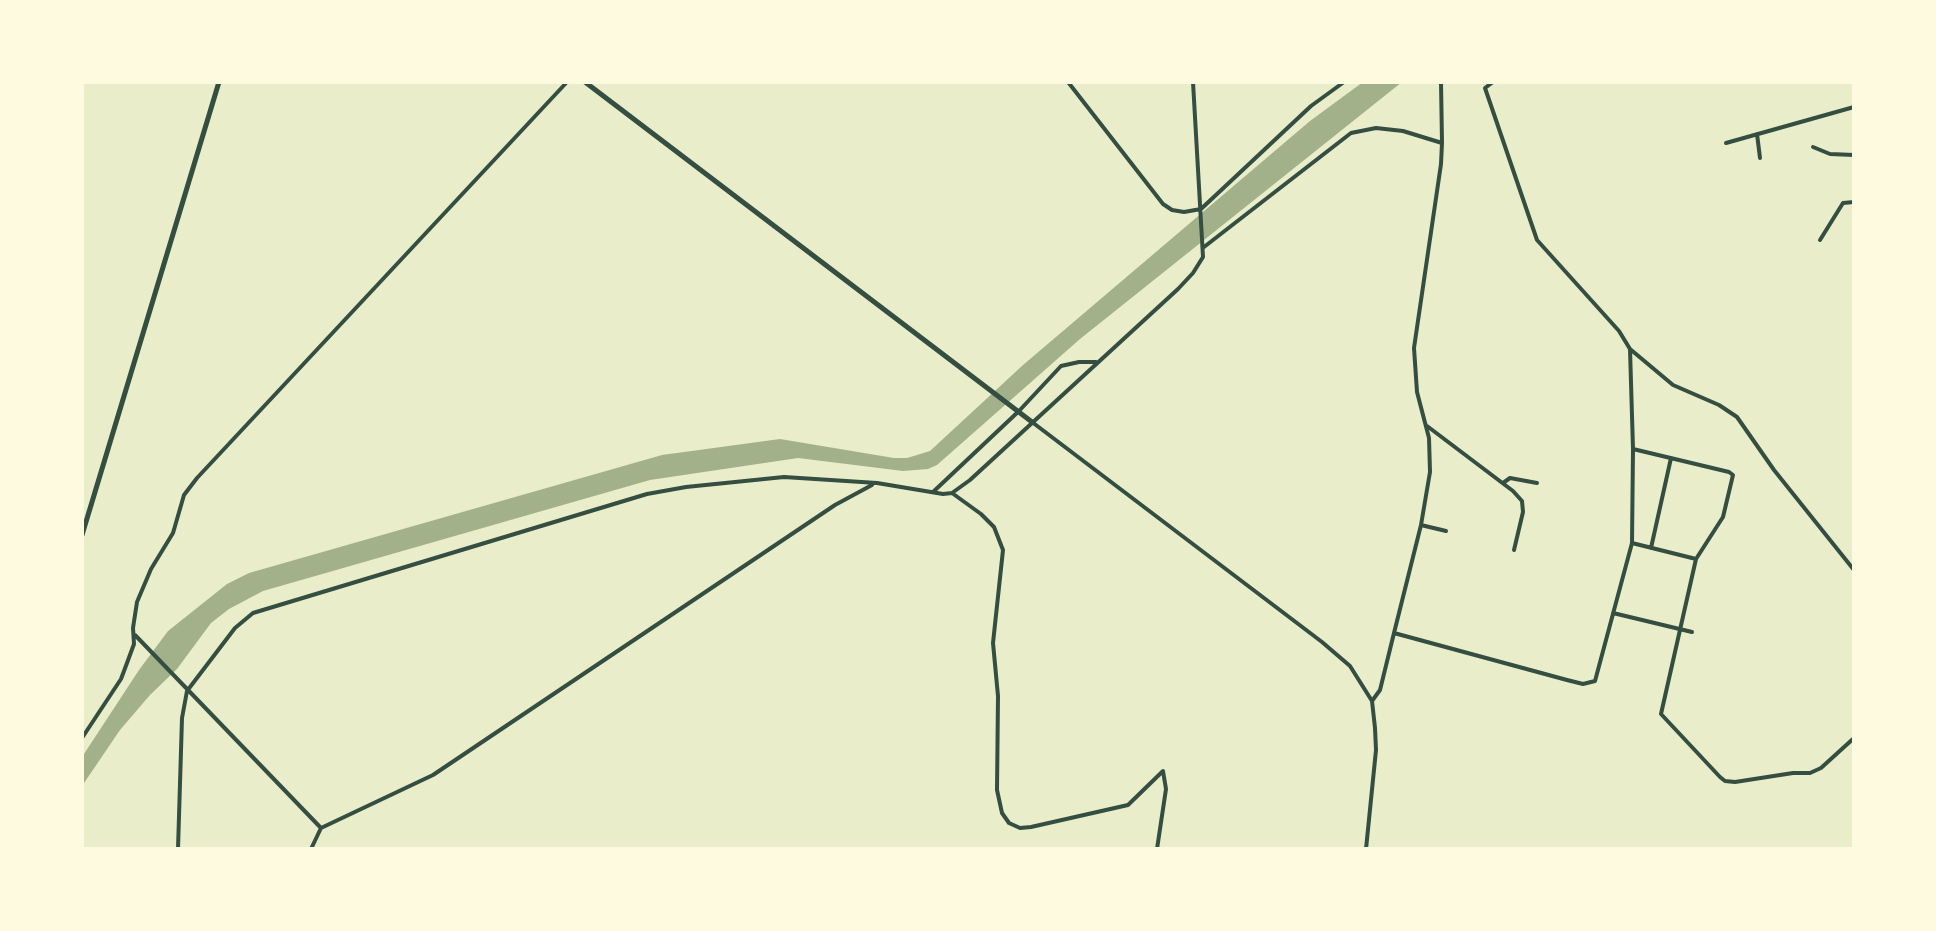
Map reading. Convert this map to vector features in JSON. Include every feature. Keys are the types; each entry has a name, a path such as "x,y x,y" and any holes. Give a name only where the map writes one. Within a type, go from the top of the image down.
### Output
{"street":[{"path":"82,535 219,82"},
{"path":"321,828 135,635 133,628 137,602 151,569 173,533 184,495 197,478 567,82"},
{"path":"585,82 1350,666 1372,701 1376,750 1366,849"},
{"path":"1068,82 1163,204 1172,210 1184,212 1201,212 1302,113 1344,82"},
{"path":"952,493 993,460 1193,273 1203,257 1193,82"},
{"path":"1372,701 1380,690 1421,525 1430,472 1430,453 1417,392 1414,348 1441,164 1441,82"},
{"path":"1482,82 1537,240 1619,331 1630,349 1673,385 1719,405 1737,417 1774,470 1854,570"},
{"path":"1485,88 1493,82"},
{"path":"1726,143 1854,107"},
{"path":"1204,247 1351,133 1376,128 1425,136 1442,143"},
{"path":"1757,134 1760,158"},
{"path":"1813,147 1830,154 1854,155"},
{"path":"1820,240 1843,203 1854,202"},
{"path":"1394,633 1567,680 1589,684 1595,681 1632,543 1630,349"},
{"path":"933,492 1019,411 1061,366 1098,362"},
{"path":"1425,425 1513,491 1523,505 1514,550"},
{"path":"1633,449 1733,475 1723,517 1696,559 1661,714 1725,781 1810,773 1821,768 1854,738"},
{"path":"1651,548 1671,458"},
{"path":"178,849 182,718 187,691 235,628 253,613 599,507 686,487 784,477 877,483 952,493 981,514 994,527 1003,550 993,630 998,696 997,790 1002,813 1009,823 1020,828 1128,805 1163,771 1166,789 1157,849"},
{"path":"1503,483 1510,478 1537,483"},
{"path":"311,849 321,828 433,775 835,505 877,483"},
{"path":"1421,525 1446,531"},
{"path":"1632,543 1696,559"},
{"path":"1613,613 1692,632"},
{"path":"82,738 121,679 135,635"}],"shaded area":[{"path":"1363,82 1402,82 1080,339 937,465 903,471 798,458 650,480 263,591 229,609 211,623 177,669 120,730 82,786 82,757 168,631 227,584 249,573 662,455 780,439 894,458 907,458 930,451 1023,365 1310,121"}]}
